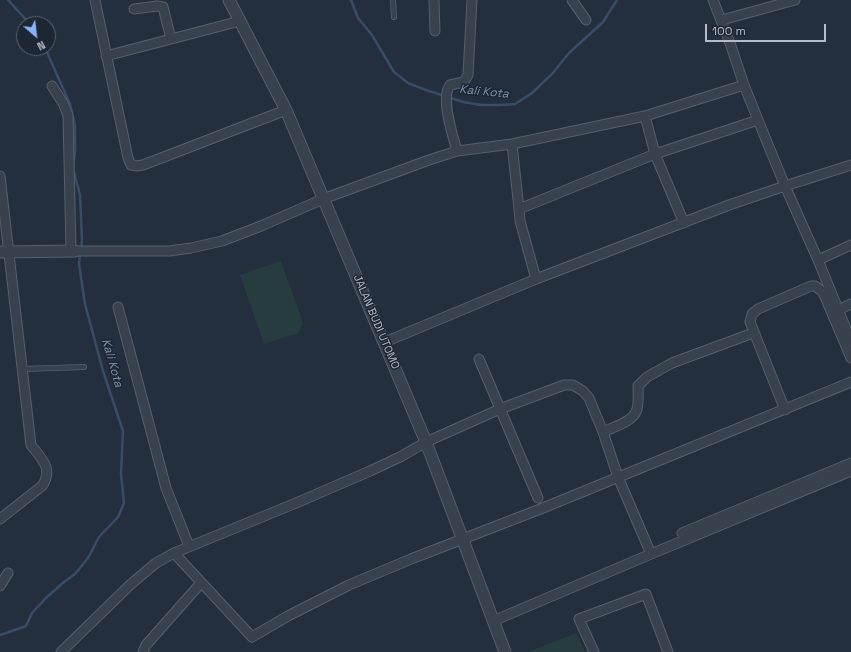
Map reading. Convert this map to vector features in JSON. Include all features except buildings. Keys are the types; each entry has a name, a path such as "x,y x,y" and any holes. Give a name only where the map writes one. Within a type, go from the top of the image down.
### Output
{"street":[{"path":"95,0 128,158 131,165 143,165 286,110"},
{"name":"JALAN BUDI UTOMO","path":"229,0 286,110 385,342 426,442 505,652"},
{"path":"434,0 435,31"},
{"path":"457,151 446,105 450,85 464,82 468,75 472,0"},
{"path":"572,0 586,20"},
{"path":"713,0 722,20 744,85 758,120 851,341"},
{"path":"722,20 795,0"},
{"path":"134,9 157,6 163,7 171,39"},
{"path":"106,56 240,21"},
{"path":"4,252 168,251 191,248 222,241 323,199 457,151 512,144 646,116 744,85"},
{"path":"52,86 64,103 68,121 73,251"},
{"path":"646,116 655,154 684,223"},
{"path":"519,209 655,154 758,120"},
{"path":"512,144 523,233 536,279"},
{"path":"385,342 536,279 785,186 851,165"},
{"path":"0,176 4,252 22,369 31,445 42,459 48,474 42,486 0,519"},
{"path":"818,260 851,245"},
{"path":"785,410 753,333 750,322 752,314 758,309 811,286 815,286 823,292 851,358"},
{"path":"838,310 851,304"},
{"path":"118,307 166,488 189,546"},
{"path":"603,432 634,416 637,410 638,386 647,377 672,363 753,333"},
{"path":"479,359 538,498"},
{"path":"174,553 252,637 288,616 349,585 785,410 851,382"},
{"path":"61,652 131,584 156,563 174,553 370,471 400,457 426,442 500,409 564,386 573,385 583,391 589,398 603,432 618,477 651,554"},
{"path":"682,532 851,463"},
{"path":"493,622 651,554 851,471"},
{"path":"0,586 8,573"},
{"path":"143,652 144,648 151,639 201,583"},
{"path":"594,652 579,619 646,594 668,652"}],"lane":[{"path":"393,0 394,17"},
{"path":"22,369 84,367"}],"green space":[{"path":"281,261 303,323 298,333 264,344 240,275"},
{"path":"576,633 585,652 528,652"}],"waterway":[{"name":"Kali Kota","path":"8,0 23,16"},
{"name":"Kali Kota","path":"351,0 358,18 372,35 394,72 408,83 426,90 463,102 481,105 515,104 532,93 552,74 569,53 603,22 617,0"},
{"name":"Kali Kota","path":"49,56 70,104 75,126 73,168 80,195 81,249"},
{"name":"Kali Kota","path":"0,635 26,626 32,613 46,598 75,574 88,558 99,537 118,517 124,503 121,474 123,431 103,371 85,304 79,264 80,254"}]}
